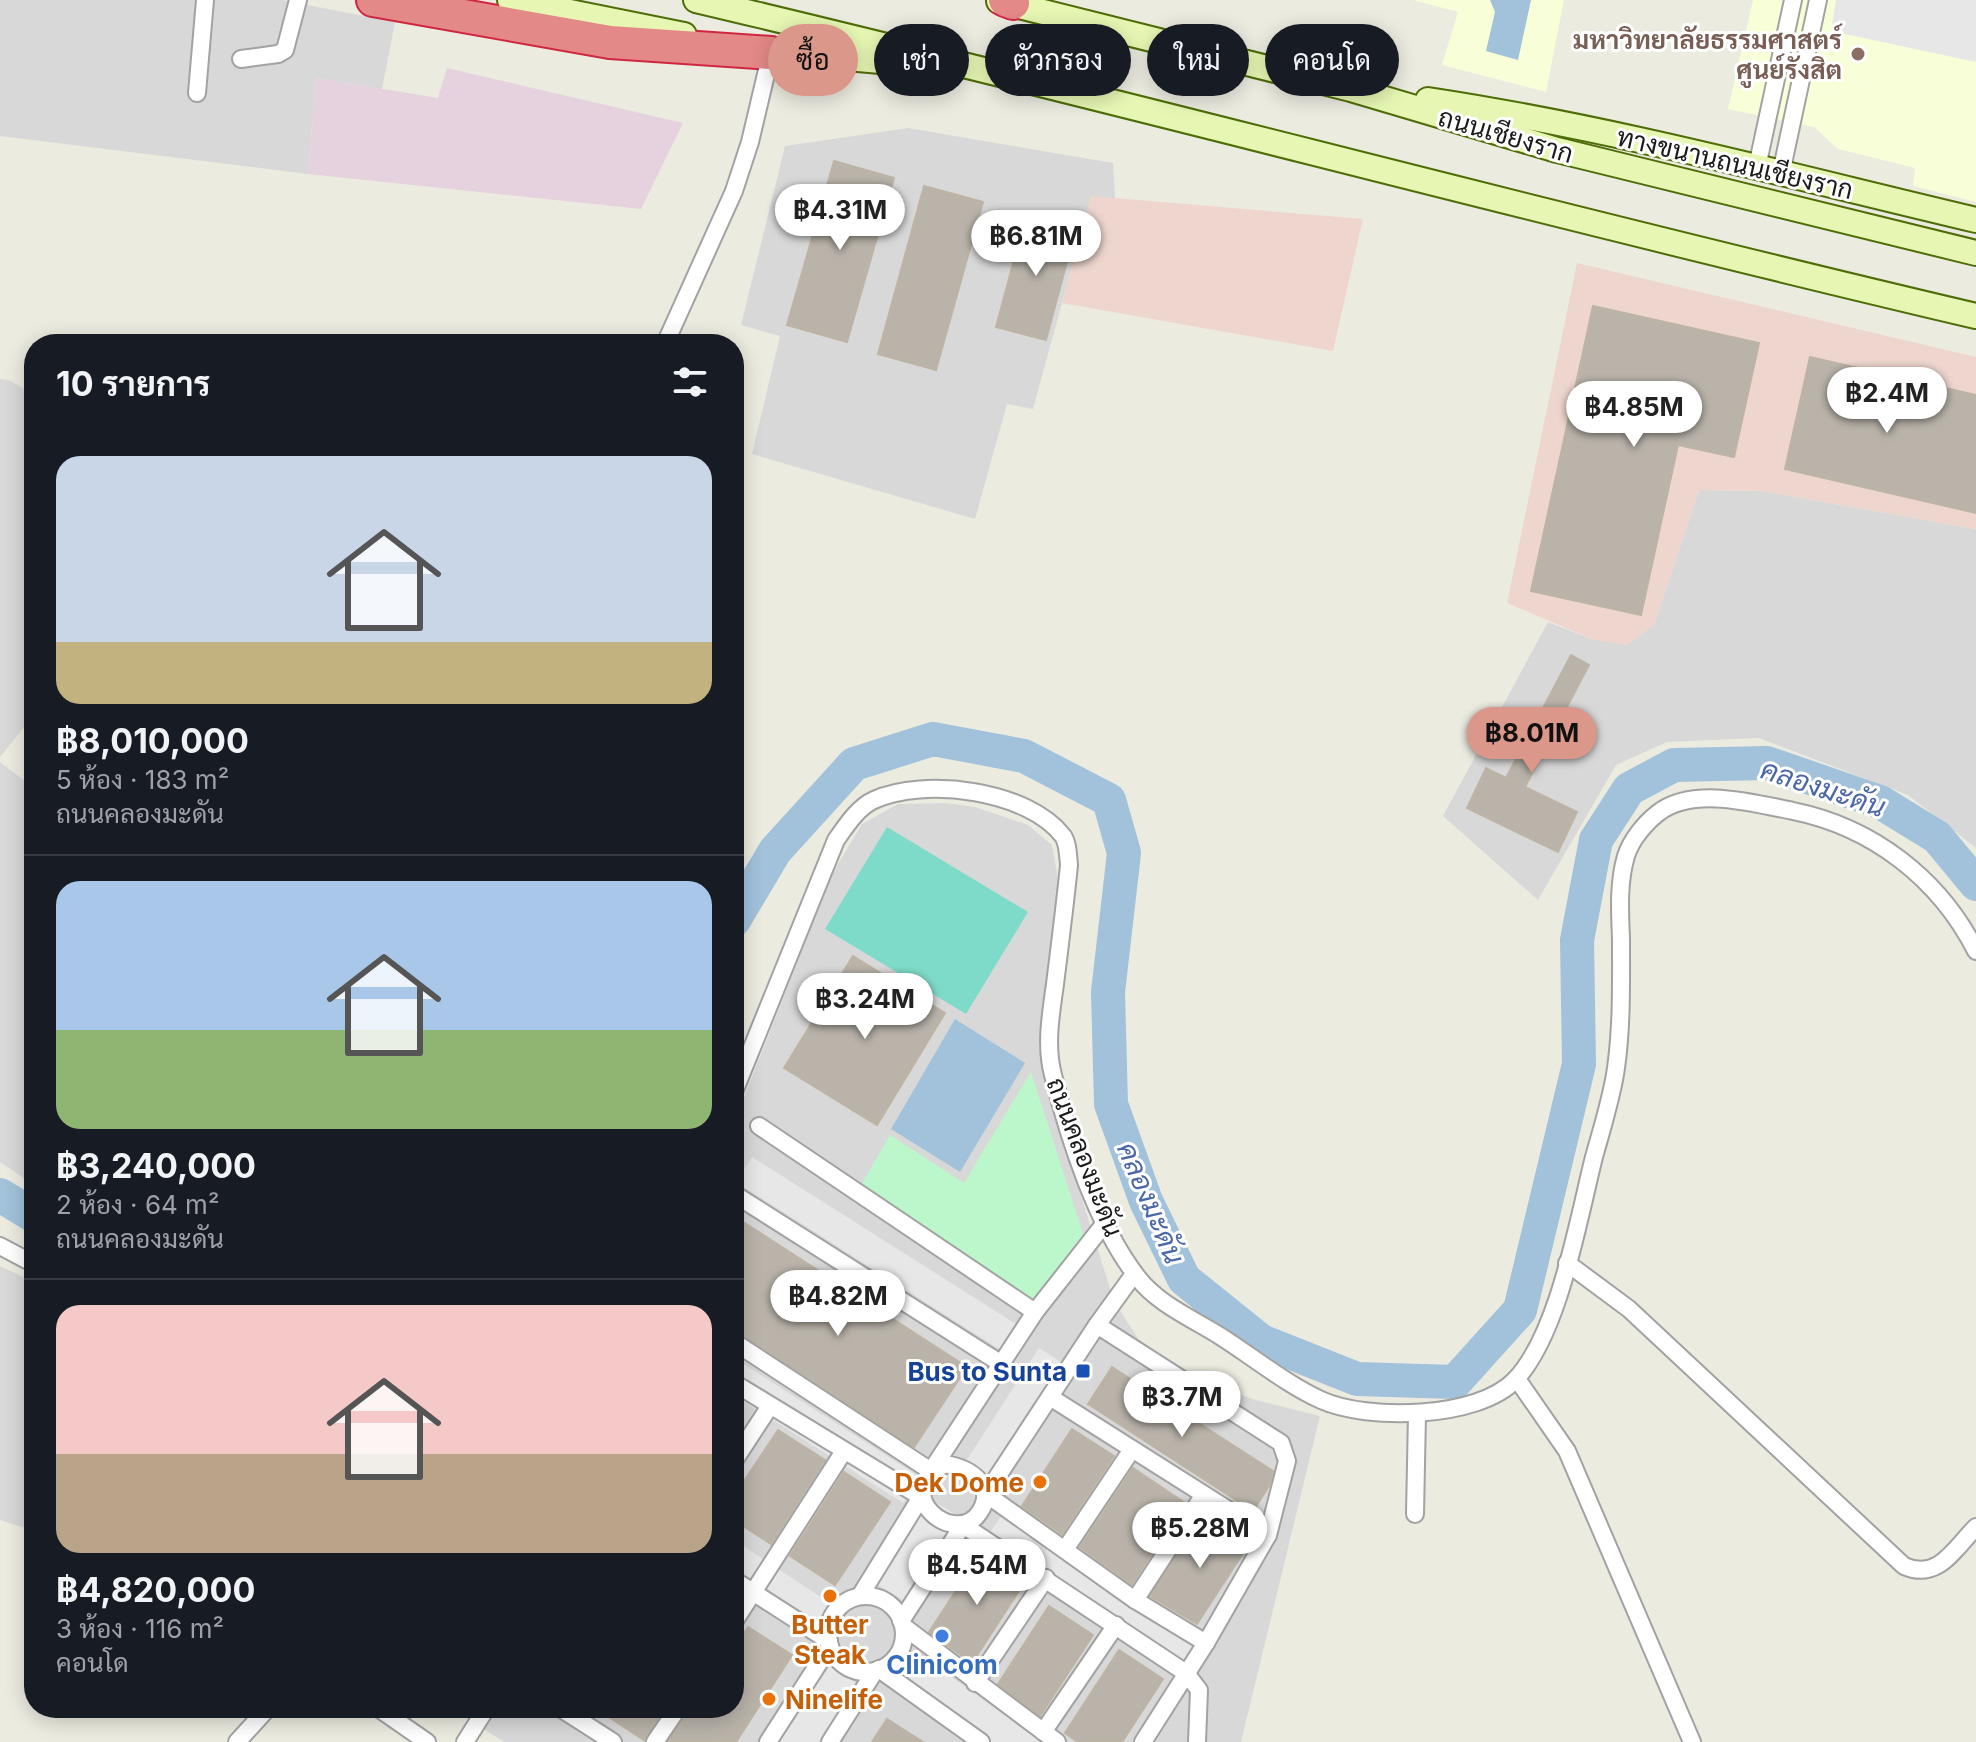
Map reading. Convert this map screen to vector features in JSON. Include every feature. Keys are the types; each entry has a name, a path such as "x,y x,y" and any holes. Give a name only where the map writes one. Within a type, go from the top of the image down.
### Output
{"highway":[{"path":"373,0 610,42 768,53"}],"main road":[{"path":"510,0 768,52"},
{"path":"696,0 976,66 1465,191 1976,316"},
{"name":"ถนนเชียงราก","path":"1003,1 1265,67"},
{"path":"858,60 943,67 976,66"},
{"name":"ถนนเชียงราก","path":"1375,96 1557,150 1976,253"},
{"name":"ทางขนานถนนเชียงราก","path":"1394,96 1561,123 1976,220"}],"street":[{"path":"197,93 205,0"},
{"path":"241,59 278,54 285,50 298,0"},
{"path":"1769,170 1793,0"},
{"path":"1769,170 1818,0"},
{"path":"670,334 734,191 750,142 768,66"},
{"name":"ถนนคลองมะดัน","path":"744,1067 836,840 852,818 871,801 895,793 955,789 1024,807 1046,820 1065,838 1069,865 1048,1038 1050,1060 1079,1155 1105,1223 1134,1274 1162,1301 1323,1402 1380,1413 1417,1414 1473,1403 1509,1387 1541,1343 1567,1263 1616,1071 1620,1013 1620,888 1626,854 1641,830 1661,810 1681,802 1708,798 1820,816 1846,825 1885,846 1924,881 1946,903 1976,951"},
{"path":"759,1126 1035,1312"},
{"path":"744,1200 1000,1363"},
{"path":"860,1596 921,1497 923,1485 931,1471 1000,1363 1035,1312 1105,1223"},
{"path":"0,1246 24,1259"},
{"path":"1567,1263 1629,1309 1904,1566 1916,1571 1928,1571 1939,1565 1976,1527"},
{"path":"830,1742 877,1670 896,1657 904,1636 902,1623 963,1525 975,1519 983,1509 986,1494 1134,1274"},
{"path":"1097,1325 1281,1443 1287,1461 1268,1535 1206,1643 1143,1742"},
{"path":"744,1349 931,1471"},
{"path":"1517,1379 1567,1451 1692,1742"},
{"path":"744,1389 921,1497 927,1508 943,1522 963,1525 1186,1673 1199,1690 1197,1742"},
{"path":"1050,1397 1268,1535"},
{"path":"744,1446 770,1406"},
{"path":"1415,1514 1417,1414"},
{"path":"744,1607 844,1451"},
{"path":"1066,1548 1131,1451"},
{"path":"931,1471 945,1464 955,1465 982,1481 986,1494 1135,1600 1206,1643"},
{"path":"1135,1600 1203,1496"},
{"path":"975,1683 1046,1578"},
{"path":"744,1587 829,1643 840,1661 848,1667 877,1670 981,1742"},
{"path":"768,1742 829,1643 831,1620 836,1610 860,1596 882,1599 892,1606 902,1623 975,1683 1050,1737 1116,1625"},
{"path":"237,1742 259,1718"},
{"path":"392,1718 427,1742"},
{"path":"465,1742 480,1718"},
{"path":"579,1718 613,1742"},
{"path":"655,1742 671,1718"}],"shaded area":[{"path":"0,0 282,0 395,22 382,89 316,78 308,174 0,136"},
{"name":"มหาวิทยาลัยธรรมศาสตร์ ศูนย์รังสิต","path":"1413,0 1564,0 1546,92 1442,65 1458,12"},
{"path":"1490,0 1531,0 1518,60 1486,51 1495,12"},
{"name":"มหาวิทยาลัยธรรมศาสตร์ ศูนย์รังสิต","path":"1753,0 1976,0 1976,202 1913,186 1915,168 1838,149 1814,127 1728,109"},
{"path":"1836,0 1976,0 1976,62 1831,31"},
{"path":"447,68 683,123 641,209 308,174 316,78 438,98"},
{"path":"908,128 1113,163 1115,198 1091,197 1033,409 1007,404 975,519 752,454 780,336 741,325 785,146"},
{"path":"1091,196 1363,219 1333,351 1062,303"},
{"path":"1577,263 1976,357 1976,529 1762,491 1699,490 1654,625 1627,645 1594,640 1507,603"},
{"path":"0,379 9,380 24,389 24,727 0,757"},
{"path":"1699,490 1762,491 1976,529 1976,848 1908,795 1759,738 1667,742 1616,765 1538,900 1443,816 1548,622 1594,640 1654,625"},
{"path":"0,762 24,780 24,1178 0,1162"},
{"path":"946,803 975,807 1028,825 1052,845 1058,880 1039,1047 1047,1088 1114,1301 1140,1342 1185,1373 1252,1399 1320,1416 1241,1742 504,1742 467,1718 744,1718 744,1098 832,874 862,824 898,804"},
{"path":"887,827 1028,912 966,1014 825,929"},
{"path":"955,1019 1025,1063 960,1172 891,1129"},
{"path":"1031,1072 1084,1237 1030,1304 859,1189 890,1135 964,1183"},
{"path":"752,1157 1016,1324 999,1349 744,1187 744,1170"},
{"path":"0,1266 24,1277 24,1528 0,1520"},
{"path":"1039,1348 1067,1366 988,1491 959,1472"},
{"path":"744,1364 920,1477 903,1503 744,1401"},
{"path":"929,1498 961,1518 907,1603 875,1583"},
{"path":"1003,1513 1195,1641 1180,1665 987,1537"},
{"path":"744,1547 833,1605 817,1630 744,1583"},
{"path":"915,1651 1043,1742 990,1742 897,1676"},
{"path":"826,1664 859,1685 823,1742 776,1742"}],"building":[{"path":"834,161 894,178 847,342 787,325"},
{"path":"924,186 983,202 936,370 878,354"},
{"path":"1026,215 1076,228 1046,340 996,327"},
{"path":"1593,306 1759,343 1734,457 1678,445 1641,615 1531,591"},
{"path":"1810,357 1976,395 1976,513 1785,469"},
{"path":"1571,655 1589,665 1525,787 1577,812 1558,852 1467,808 1486,768 1506,778"},
{"path":"853,956 945,1013 877,1125 784,1068"},
{"path":"744,1222 967,1367 914,1447 744,1337"},
{"path":"1112,1367 1273,1471 1269,1486 1253,1511 1088,1404"},
{"path":"1072,1429 1114,1456 1062,1534 1022,1506"},
{"path":"778,1430 825,1460 771,1544 744,1526 744,1481"},
{"path":"1133,1468 1185,1503 1132,1584 1080,1547"},
{"path":"844,1472 890,1502 835,1585 790,1556"},
{"path":"1204,1515 1249,1544 1197,1624 1150,1596"},
{"path":"982,1551 1026,1580 972,1663 929,1632"},
{"path":"1049,1606 1093,1635 1040,1716 998,1684"},
{"path":"748,1627 792,1655 736,1742 668,1742 683,1718 744,1718 744,1633"},
{"path":"1119,1650 1163,1679 1122,1742 1078,1742 1065,1733"},
{"path":"610,1718 658,1718 644,1740"},
{"path":"887,1719 923,1742 872,1742"}],"waterway":[{"name":"คลองมะดัน","path":"744,903 775,851 854,764 933,739 1024,756 1109,800 1124,853 1108,992 1111,1104 1146,1201 1184,1279 1261,1341 1357,1379 1455,1382 1520,1310 1579,1064 1577,940 1596,840 1629,789 1674,765 1767,763 1880,802 1937,837 1976,884"},
{"name":"คลองมะดัน","path":"0,1195 24,1210"}],"place":[{"name":"มหาวิทยาลัยธรรมศาสตร์ ศูนย์รังสิต","path":"1858,54"},
{"name":"Bus to Sunta","path":"1083,1371"},
{"name":"Dek Dome","path":"1040,1482"},
{"name":"Butter Steak","path":"830,1596"},
{"name":"Clinicom","path":"942,1636"},
{"name":"Ninelife","path":"769,1699"}]}
